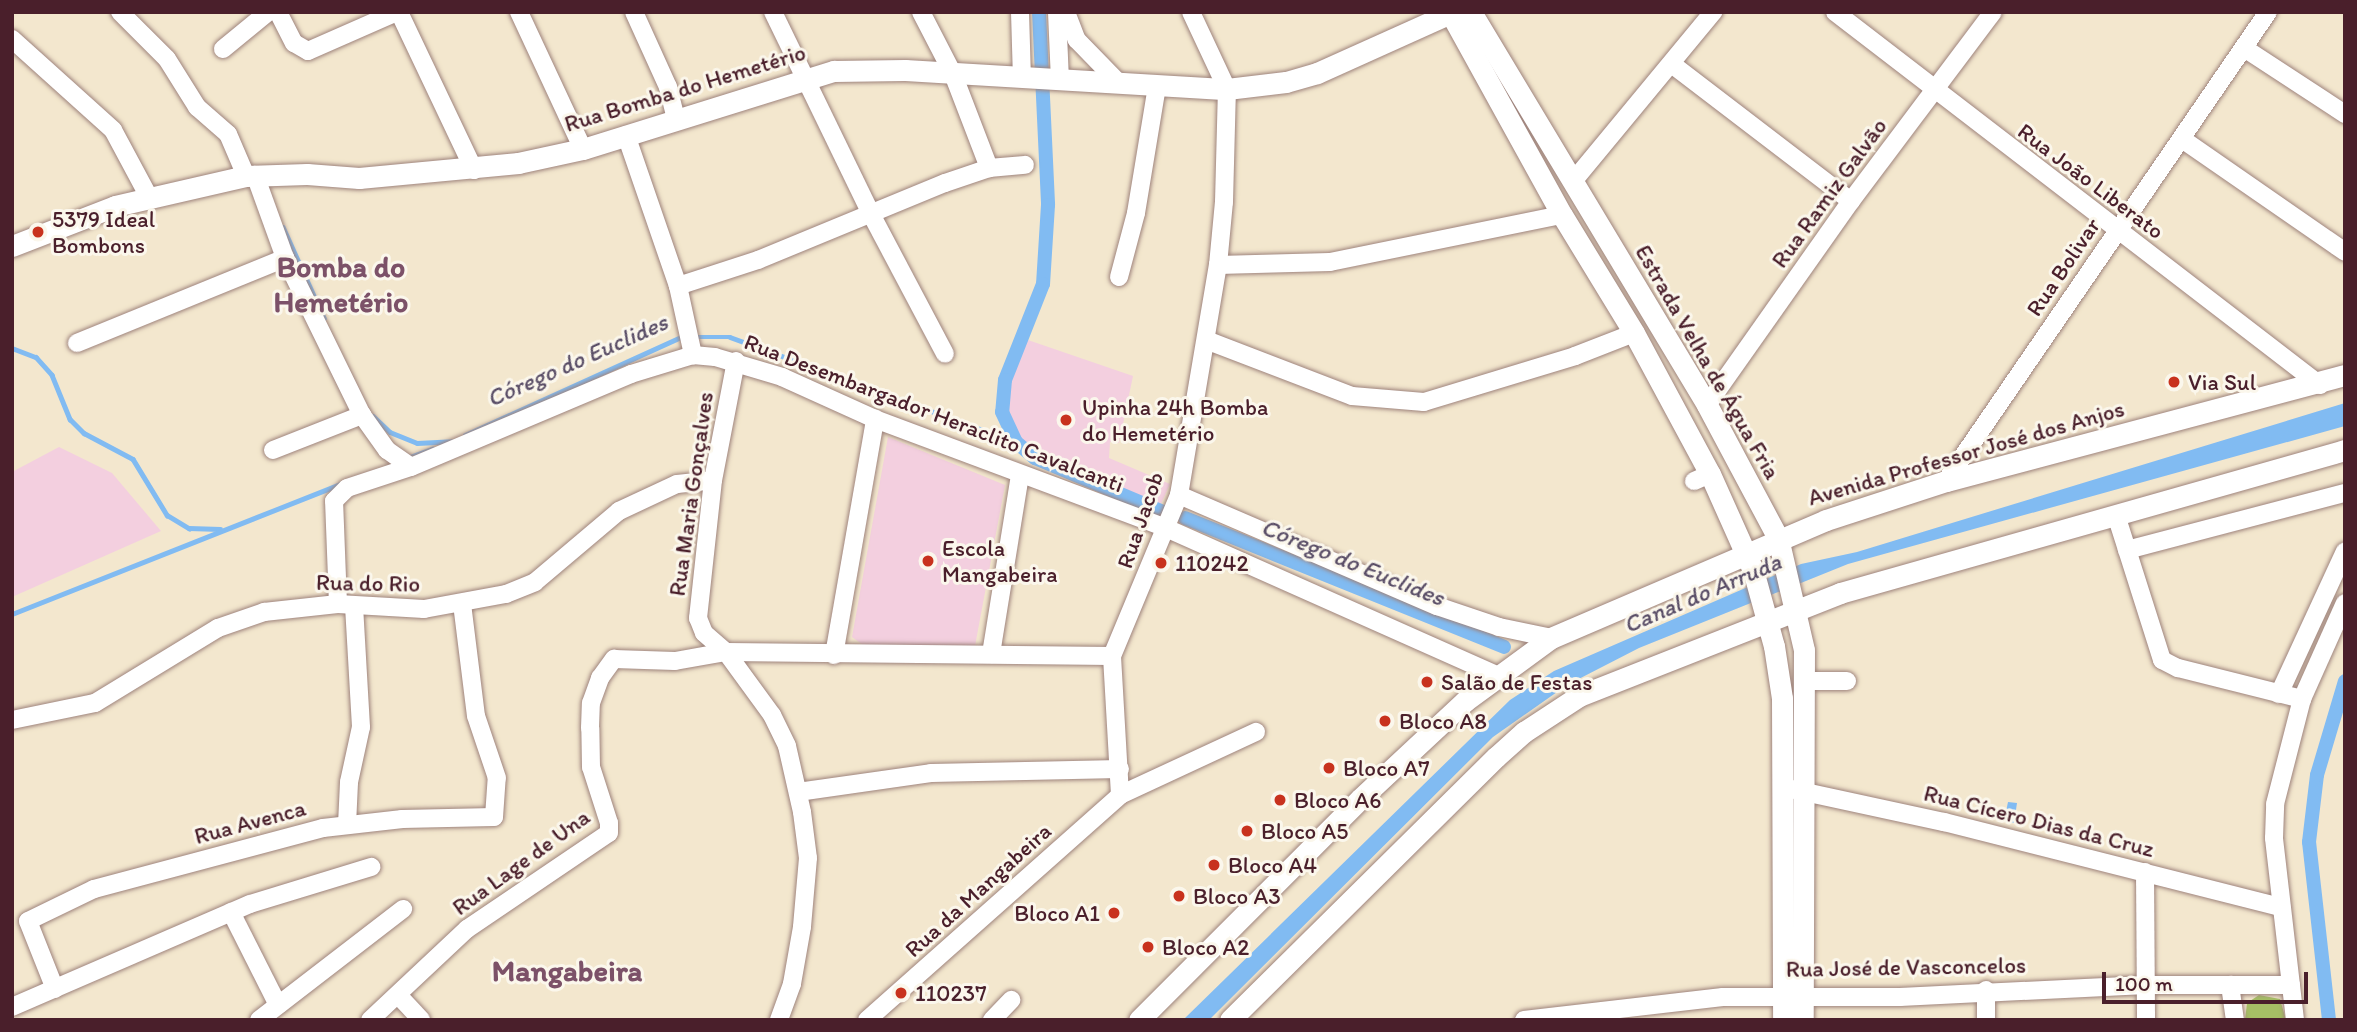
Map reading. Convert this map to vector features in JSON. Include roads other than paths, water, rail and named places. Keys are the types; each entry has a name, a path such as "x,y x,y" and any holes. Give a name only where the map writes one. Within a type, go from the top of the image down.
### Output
{"main road":[{"name":"Rua Bomba do Hemetério","path":"12,246 149,197 251,176 359,178 474,170 583,149 804,78 861,70 1227,89 1286,82 1352,60 1421,12"},
{"name":"Rua Bomba do Hemetério","path":"1377,45 1453,14"},
{"name":"Estrada Velha de Água Fria","path":"1453,14 1575,179 1707,405 1781,548 1795,598 1805,681 1786,794 1780,904 1797,1004"},
{"name":"Estrada Velha de Água Fria","path":"1453,14 1562,215 1634,333 1702,478 1749,561 1765,610 1782,698 1797,1004 1783,1020"},
{"name":"Avenida Professor José dos Anjos","path":"1139,1020 1360,799 1496,675 1551,638 1946,481 2320,385 2345,375"},
{"path":"1230,1020 1496,757 1524,732 1579,703 1765,610 1795,598 2116,515 2345,450"}],"street":[{"path":"120,12 167,59 197,107 228,134 251,176 285,258 362,415 406,464 347,488 334,501 361,735 349,782 347,825"},
{"path":"223,49 268,12"},
{"path":"278,12 294,43 314,50 398,12 474,170"},
{"path":"519,12 583,149"},
{"path":"634,12 668,87 676,119"},
{"path":"773,12 871,214 945,354"},
{"path":"920,12 953,74 989,168"},
{"path":"1020,12 1041,80"},
{"path":"1041,80 1057,12"},
{"path":"1066,12 1077,40 1119,83"},
{"path":"1191,12 1227,89"},
{"path":"1575,179 1673,65 1713,12"},
{"name":"Rua João Liberato","path":"1835,12 1934,91 2320,385"},
{"name":"Rua Ramiz Galvão","path":"1707,405 1852,201 1993,12"},
{"name":"Rua Bolivar","path":"1946,481 2268,12"},
{"path":"12,39 113,130 149,197"},
{"path":"2244,48 2345,114"},
{"path":"1673,65 1852,201"},
{"path":"1118,277 1136,213 1157,86"},
{"name":"Rua Jacob","path":"1120,795 1112,656 1179,495 1218,265 1227,89"},
{"path":"626,135 678,286 692,351"},
{"path":"2182,139 2345,252"},
{"path":"678,286 758,260 989,168 1025,165"},
{"path":"1218,265 1330,262 1562,215"},
{"path":"77,343 285,258"},
{"path":"1206,340 1352,397 1424,402 1562,360 1634,333"},
{"name":"Rua Desembargador Heraclito Cavalcanti","path":"406,464 448,450 631,373 692,351 736,361 875,419 1166,528 1496,675"},
{"name":"Rua Maria Gonçalves","path":"736,361 713,480 698,618 704,633 726,652 772,715 788,746 798,792 808,858 802,927 792,984 779,1020"},
{"path":"273,450 362,415"},
{"path":"834,654 875,419"},
{"path":"2319,458 2345,459"},
{"path":"991,653 1020,474"},
{"name":"Rua do Rio","path":"12,720 95,703 218,628 242,619 294,607 424,609 506,594 535,582 619,511 653,492 713,480"},
{"path":"2127,550 2345,493"},
{"path":"1179,495 1437,606 1499,627 1551,638"},
{"path":"2116,515 2162,660 2178,668 2302,699"},
{"path":"2279,694 2345,551"},
{"name":"Rua Avenca","path":"55,989 28,921 94,890 273,839 347,825 494,817 497,778 476,716 462,603"},
{"path":"2295,1020 2274,838 2275,804 2302,699 2345,603"},
{"path":"726,652 1112,656"},
{"name":"Rua Lage de Una","path":"370,1020 467,929 608,833 589,756 591,702 610,662 675,661 726,652"},
{"path":"1805,681 1847,681"},
{"name":"Rua da Mangabeira","path":"867,1020 1120,795 1256,732"},
{"path":"798,792 931,773 1120,769"},
{"name":"Rua Cícero Dias da Cruz","path":"1786,794 2146,872 2281,907"},
{"path":"12,1007 231,912 370,867"},
{"path":"2146,872 2146,1020"},
{"path":"259,1020 278,1011 403,909"},
{"path":"231,912 278,1011"},
{"name":"Rua José de Vasconcelos","path":"1524,1020 1664,1003 1797,1004 1986,990 2146,985 2291,985"},
{"path":"2230,985 2235,1020"},
{"path":"1986,990 1986,1020"},
{"path":"398,995 421,1020"},
{"path":"992,1020 1011,1000"}],"water":[{"path":"2345,403 2345,426 1848,564 1639,648 1567,685 1493,737 1209,1020 1183,1020 1510,700 1554,671 1801,564 1857,552"},
{"path":"2008,802 2017,803 2014,823 2004,821"}],"waterway":[{"path":"1039,12 1048,205 1043,284 1005,380 1002,412 1016,442 1035,458 1161,511"},
{"path":"283,227 324,318"},
{"name":"Córego do Euclides","path":"465,435 683,336"},
{"name":"Córego do Euclides","path":"692,337 730,337 1016,442"},
{"path":"12,348 36,357 52,375 70,419 84,433 133,459 167,515 189,528 220,529"},
{"path":"373,416 390,432 417,443 452,441"},
{"name":"Córego do Euclides","path":"407,458 432,449"},
{"name":"Córego do Euclides","path":"12,614 340,484"},
{"name":"Córego do Euclides","path":"1185,518 1504,647"},
{"path":"2329,1020 2309,842 2317,775 2345,681"}],"place":[{"name":"5379 Ideal Bombons","path":"38,232"},
{"name":"Via Sul","path":"2174,382"},
{"name":"Upinha 24h Bomba do Hemetério","path":"1066,420"},
{"name":"Escola Mangabeira","path":"928,561"},
{"name":"110242","path":"1161,563"},
{"name":"Salão de Festas","path":"1427,682"},
{"name":"Bloco A8","path":"1385,721"},
{"name":"Bloco A7","path":"1329,768"},
{"name":"Bloco A6","path":"1280,800"},
{"name":"Bloco A5","path":"1247,831"},
{"name":"Bloco A4","path":"1214,865"},
{"name":"Bloco A3","path":"1179,896"},
{"name":"Bloco A1","path":"1114,913"},
{"name":"Bloco A2","path":"1148,947"},
{"name":"110237","path":"901,993"}],"district":[{"name":"Bomba do Hemetério","path":"341,284"},
{"name":"Mangabeira","path":"567,971"}],"water label":[{"name":"Canal do Arruda","path":"1702,593"}]}
